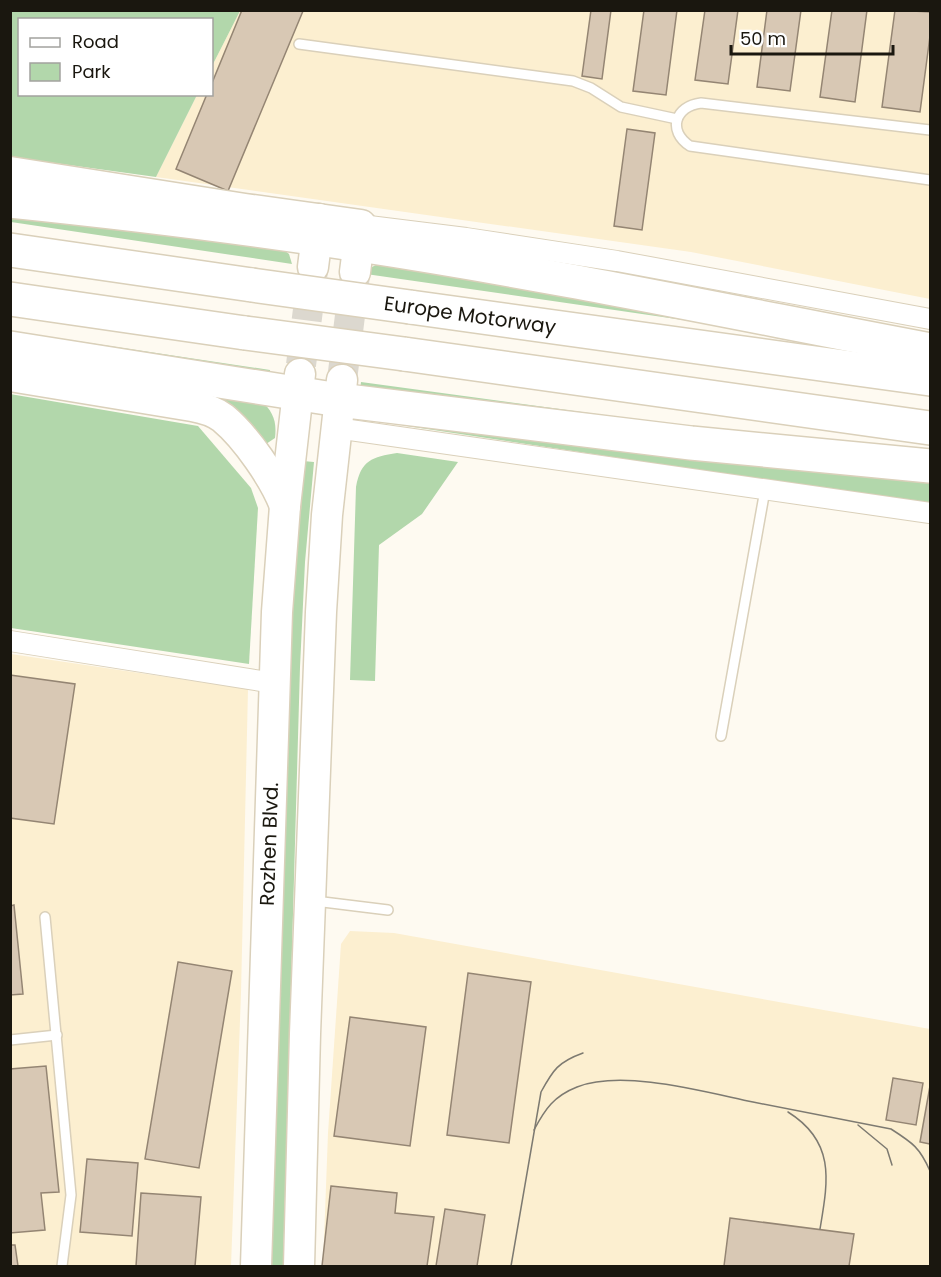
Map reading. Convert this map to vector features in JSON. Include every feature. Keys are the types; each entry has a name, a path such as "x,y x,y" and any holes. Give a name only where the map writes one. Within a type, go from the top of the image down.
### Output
{"highway":[{"path":"10,201 184,220 316,242 485,266 930,350"},
{"name":"Europe Motorway","path":"10,250 930,379"},
{"path":"10,299 930,428"},
{"path":"10,348 297,397 691,443 930,466"}],"main road":[{"path":"10,172 117,190 316,242"},
{"path":"10,376 212,411 231,426 270,474 285,506"},
{"name":"Rozhen Blvd.","path":"256,1266 277,612 285,506 297,397"},
{"path":"299,1266 321,612 327,514 339,402"}],"street":[{"path":"358,247 466,238 617,261 930,319"},
{"path":"339,402 765,490 930,513"},
{"path":"10,641 274,683"}],"lane":[{"path":"299,44 573,81 591,88 621,107 677,119"},
{"path":"930,130 701,103 684,108 677,119 676,127 678,135 690,146 930,180"},
{"path":"721,736 765,490"},
{"path":"310,901 387,909"},
{"path":"45,917 71,1195 62,1266"},
{"path":"10,1041 57,1035"}],"shaded area":[{"path":"240,11 930,11 930,299 691,252 156,177 196,96 213,96 213,64"},
{"path":"11,654 248,689 241,993 231,1266 11,1266"},
{"path":"350,931 394,933 930,1029 930,1266 323,1266 328,1133 341,944"}],"green space":[{"path":"11,11 240,11 213,64 213,18 18,18 18,96 196,96 156,177 11,157"},
{"path":"10,215 279,246 289,254 292,264 11,222"},
{"path":"384,261 808,338 366,274 370,268"},
{"path":"10,331 270,370 270,378 11,339"},
{"path":"164,380 260,400 273,417 275,438 260,448"},
{"path":"361,382 780,439 360,390"},
{"path":"10,394 198,426 251,488 258,508 249,664 11,628"},
{"path":"392,423 930,479 930,505 407,426"},
{"path":"397,453 458,462 422,514 379,545 375,681 350,680 356,487 361,471 369,461"},
{"path":"303,461 314,462 305,562 300,667 283,1266 271,1266 292,623"}],"building":[{"path":"242,10 303,11 228,191 176,169 206,96 213,96 213,81"},
{"path":"591,10 611,10 602,79 582,76"},
{"path":"644,10 677,10 666,95 633,91"},
{"path":"705,10 738,10 728,84 695,80"},
{"path":"767,10 801,10 790,91 757,87"},
{"path":"832,10 867,10 855,102 820,97"},
{"path":"895,10 930,12 930,36 920,112 882,107"},
{"path":"627,129 655,133 642,230 614,226"},
{"path":"10,675 75,684 54,824 10,818"},
{"path":"14,905 23,994 10,995 10,906"},
{"path":"178,962 232,971 199,1168 145,1159"},
{"path":"468,973 531,982 509,1143 447,1135"},
{"path":"350,1017 426,1027 410,1146 334,1136"},
{"path":"46,1066 59,1192 41,1193 45,1230 10,1233 10,1069"},
{"path":"893,1078 923,1083 916,1125 886,1120"},
{"path":"930,1086 930,1144 920,1142"},
{"path":"87,1159 138,1163 132,1236 80,1232"},
{"path":"331,1186 397,1193 395,1213 434,1217 427,1266 322,1266"},
{"path":"141,1193 201,1197 195,1266 136,1266"},
{"path":"445,1209 485,1215 477,1266 436,1266"},
{"path":"730,1218 854,1234 849,1266 724,1266"},
{"path":"10,1245 15,1245 18,1266 10,1266"}],"tunnel":[{"path":"301,365 313,270"},
{"path":"342,380 355,275"}],"tram line":[{"path":"511,1266 541,1092 562,1063 583,1053"},
{"path":"534,1130 551,1104 577,1087 596,1082 640,1081 688,1088 891,1129 915,1147 930,1171"},
{"path":"788,1112 814,1136 825,1164 825,1195 820,1229"},
{"path":"858,1125 887,1149 892,1165"}]}
